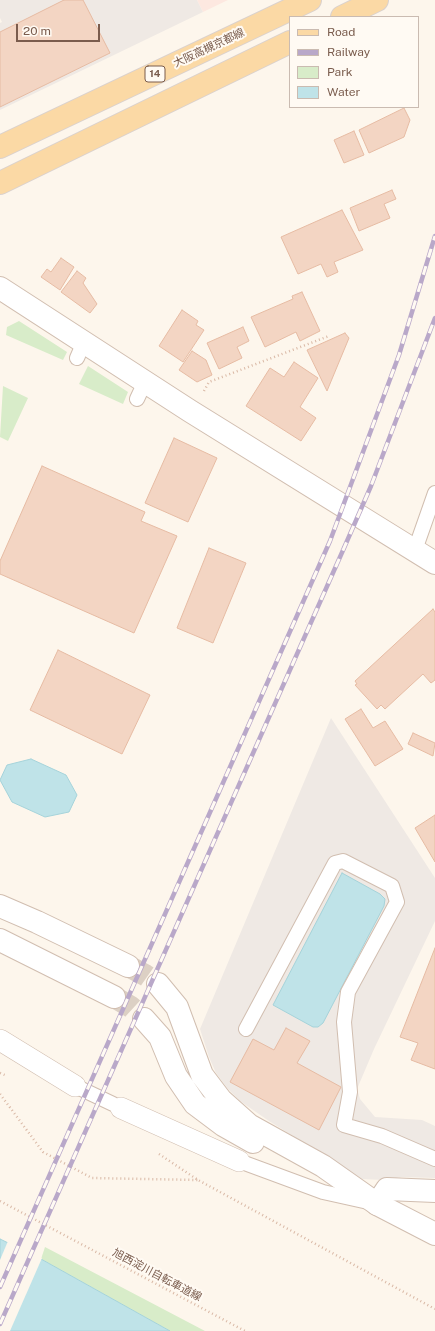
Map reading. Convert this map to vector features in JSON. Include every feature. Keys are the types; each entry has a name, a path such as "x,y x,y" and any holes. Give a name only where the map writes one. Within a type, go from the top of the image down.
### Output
{"main road":[{"name":"大阪高槻京都線","path":"0,147 310,0"},
{"path":"344,16 378,0"},
{"path":"0,182 289,42"}],"street":[{"path":"0,288 80,350 141,390 190,411 435,563"},
{"path":"0,906 37,922 128,966"},
{"path":"0,940 114,998"},
{"path":"158,984 177,1007 202,1074 221,1100 249,1125 324,1166 377,1204"},
{"path":"144,1019 160,1037 176,1076 185,1091 195,1104 206,1113 315,1178 377,1204 435,1234"},
{"path":"0,1040 75,1086"},
{"path":"117,1106 239,1161"},
{"path":"377,1204 387,1189 435,1191"}],"lane":[{"path":"415,550 435,493"},
{"path":"246,1029 335,863 343,861 392,886 396,902 348,992 344,1022 350,1092 344,1125 382,1136 435,1159"},
{"path":"75,1086 117,1106"},
{"path":"239,1161 323,1192 377,1204"}],"path":[{"path":"190,411 209,382 329,336"},
{"path":"0,1094 43,1152 92,1178 198,1180 435,1309"},
{"name":"旭西淀川自転車道線","path":"0,1201 245,1331"}],"shaded area":[{"path":"0,0 197,0 203,12 0,110 0,23 2,22 0,18"},
{"path":"197,0 228,0 203,12"},
{"path":"331,718 435,878 435,921 374,1049 357,1089 360,1099 375,1117 422,1120 435,1126 435,1178 402,1177 383,1180 362,1179 269,1121 240,1101 228,1089 216,1073 200,1029"}],"green space":[{"path":"19,321 67,352 63,360 6,335 7,327"},
{"path":"88,366 128,392 123,404 79,384"},
{"path":"3,386 28,398 8,441 0,437"},
{"path":"45,1247 205,1331 170,1331 41,1259"}],"water":[{"path":"31,759 66,775 77,795 69,812 45,817 12,802 0,780 7,765"},
{"path":"342,873 380,894 385,899 384,906 323,1023 318,1027 313,1027 273,1005"},
{"path":"0,1239 41,1259 170,1331 0,1331"}],"pier":[{"path":"8,1241 42,1258 10,1331 0,1331 0,1260"}],"building":[{"path":"64,0 83,0 110,53 0,107 0,32"},
{"path":"404,108 410,120 404,137 369,153 359,130"},
{"path":"354,131 364,155 344,163 334,140"},
{"path":"392,190 396,199 384,204 390,218 359,231 350,208"},
{"path":"342,210 363,250 334,262 338,272 327,277 321,264 298,274 281,237"},
{"path":"61,258 74,267 60,290 41,277 47,269 51,272"},
{"path":"77,271 86,278 83,283 97,304 90,313 61,292"},
{"path":"302,292 320,331 300,341 296,332 265,347 251,317 293,299 292,296"},
{"path":"182,310 198,321 196,325 204,330 183,362 159,346"},
{"path":"243,327 249,341 237,347 242,358 219,369 207,343"},
{"path":"345,333 349,338 327,391 307,350"},
{"path":"192,351 206,360 212,375 197,382 179,370"},
{"path":"294,362 318,378 300,407 316,418 301,441 246,406 270,368 284,377"},
{"path":"174,438 217,458 188,522 145,503"},
{"path":"42,466 145,512 141,521 177,536 134,633 0,574 0,561"},
{"path":"209,548 246,563 213,643 177,628"},
{"path":"433,609 435,612 435,680 431,683 423,674 385,709 381,705 377,709 355,685 357,684 355,681"},
{"path":"58,650 150,695 122,754 30,710"},
{"path":"361,709 373,728 385,721 403,749 375,766 345,719"},
{"path":"413,733 435,743 433,756 408,744"},
{"path":"435,815 435,862 415,828"},
{"path":"435,948 435,1069 411,1060 418,1043 400,1037"},
{"path":"286,1028 310,1041 297,1063 341,1087 319,1130 230,1082 253,1039 274,1050"}],"tunnel":[{"path":"128,966 158,984"},
{"path":"114,997 131,1007 144,1019"}],"railway":[{"path":"0,1287 330,541 399,355 435,236"},
{"path":"0,1324 371,486 435,318"}]}
